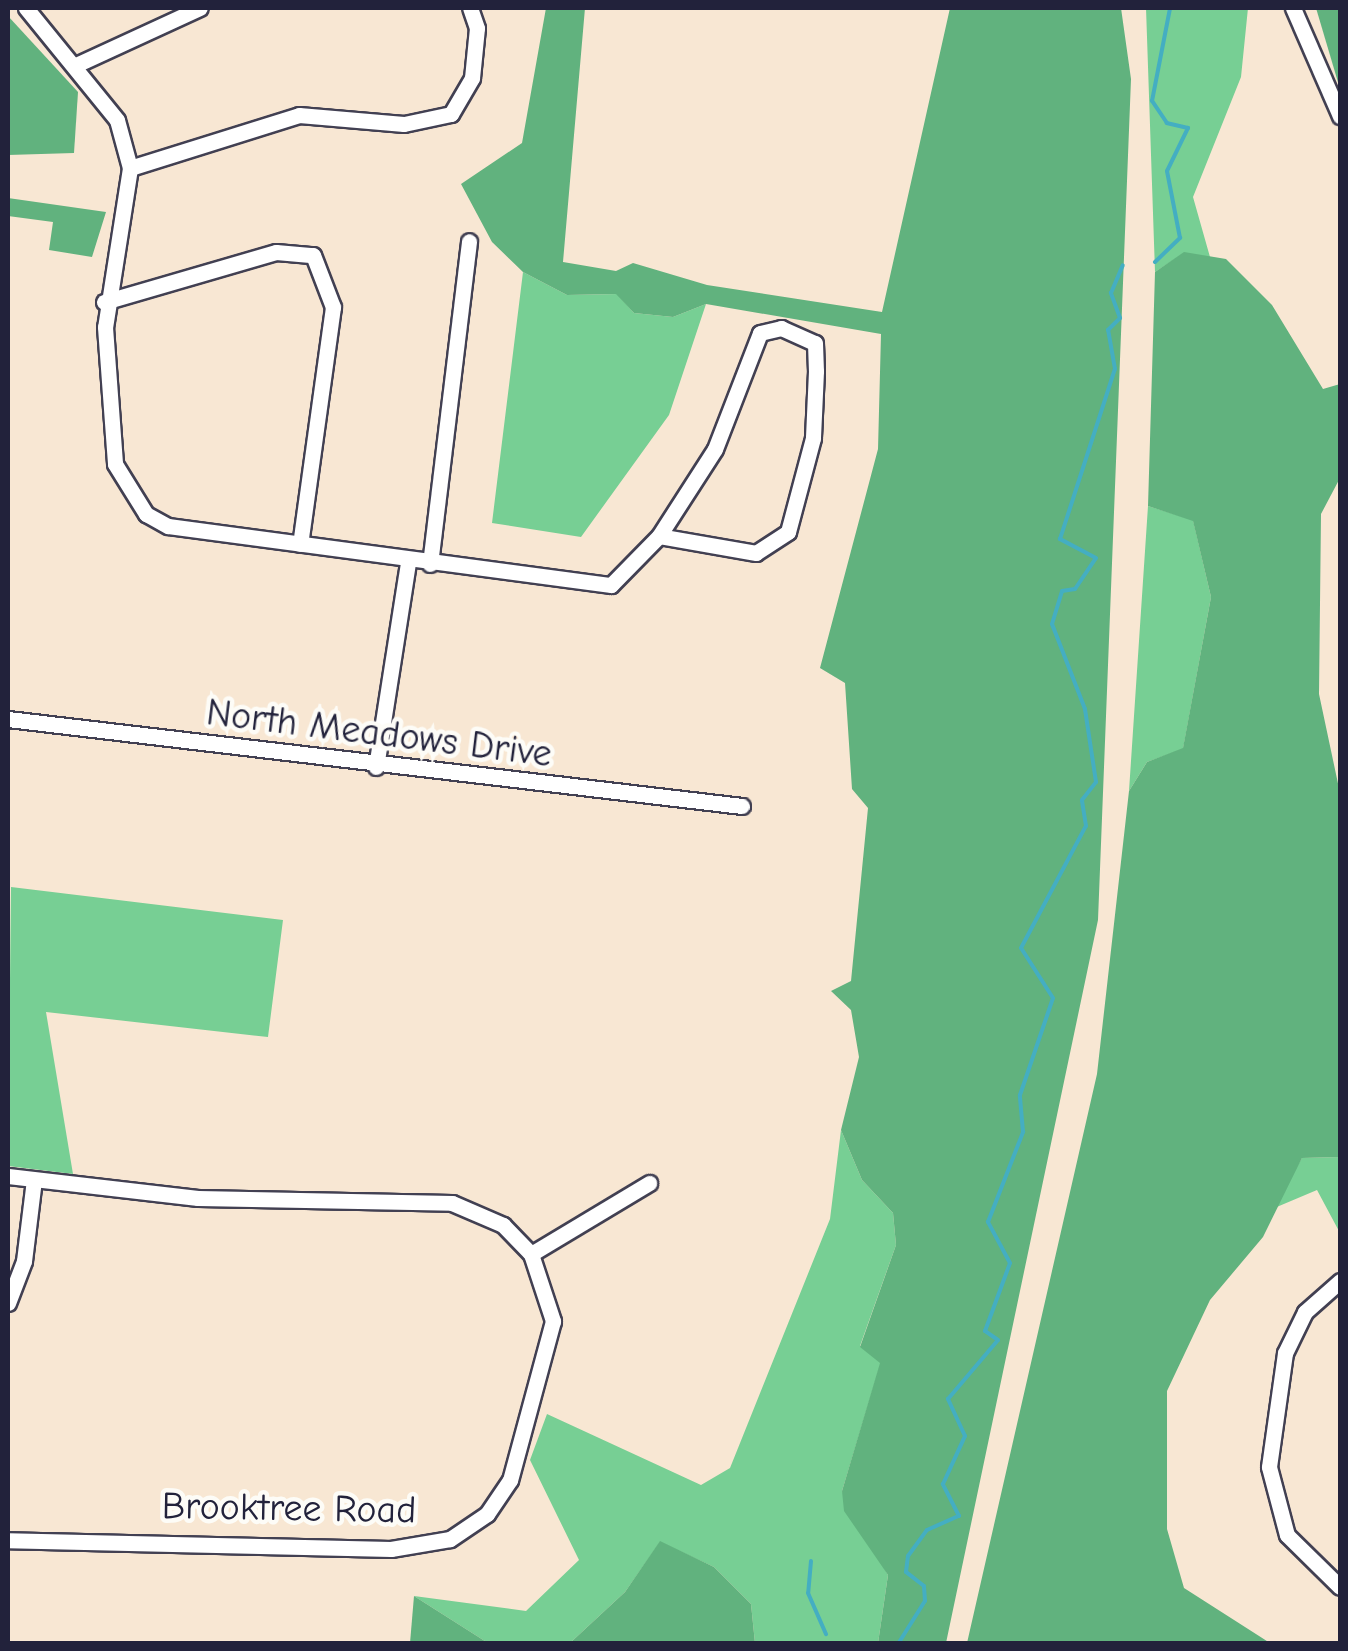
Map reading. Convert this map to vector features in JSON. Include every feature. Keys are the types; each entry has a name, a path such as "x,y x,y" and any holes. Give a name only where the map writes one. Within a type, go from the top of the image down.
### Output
{"street":[{"path":"26,8 78,64 117,120 130,168 104,302 115,464 132,501 168,526 408,562 611,584 659,536 716,449 760,333 800,331 814,342 816,404 788,532 756,553 659,536"},
{"path":"78,64 200,8"},
{"path":"130,168 298,116 404,124 451,114 472,78 478,28 470,8"},
{"path":"1293,8 1340,116"},
{"path":"430,564 468,241"},
{"path":"104,302 276,252 312,255 333,307 300,544"},
{"path":"376,767 408,562"},
{"name":"North Meadows Drive","path":"8,719 376,767 742,806"},
{"name":"Brooktree Road","path":"8,1176 198,1198 452,1203 503,1225 531,1254 552,1307 550,1352 510,1480 463,1532 406,1548 8,1540"},
{"path":"8,1302 24,1261 34,1180"},
{"path":"531,1254 649,1182"},
{"path":"1340,1281 1305,1312 1285,1352 1269,1467 1288,1535 1340,1587"}],"green space":[{"path":"546,8 585,8 563,262 616,271 633,263 707,285 882,312 950,8 1121,8 1131,79 1098,920 946,1643 878,1643 888,1575 844,1511 842,1491 880,1363 860,1347 896,1245 893,1213 862,1180 841,1130 859,1057 851,1010 831,991 851,981 868,808 852,789 845,683 820,668 878,449 881,334 706,304 673,317 634,313 616,294 567,295 523,272 492,242 461,184 522,143"},
{"path":"1146,8 1248,8 1241,77 1193,197 1210,257 1184,253 1155,272"},
{"path":"1316,8 1340,8 1340,89"},
{"path":"8,16 78,92 74,153 8,155"},
{"path":"8,198 106,212 92,257 49,250 53,222 8,216"},
{"path":"1184,252 1226,259 1272,305 1323,389 1340,384 1340,478 1321,514 1319,694 1340,793 1340,1157 1302,1158 1263,1237 1210,1300 1167,1391 1167,1529 1184,1588 1270,1643 967,1643 1097,1074 1129,791 1147,762 1183,748 1211,597 1193,521 1148,506 1155,272"},
{"path":"523,272 567,295 617,294 634,313 673,317 706,304 669,415 581,537 492,523"},
{"path":"1148,506 1193,520 1211,597 1183,749 1147,762 1129,791"},
{"path":"11,887 283,920 268,1037 46,1012 73,1174 8,1166"},
{"path":"841,1130 862,1180 893,1213 896,1245 860,1346 881,1362 842,1491 888,1575 878,1643 755,1643 751,1604 714,1567 660,1542 625,1592 570,1643 488,1643 414,1596 526,1611 579,1560 530,1460 547,1414 701,1485 730,1468 830,1219"},
{"path":"1340,1157 1340,1233 1317,1190 1272,1209 1302,1158"},
{"path":"660,1541 714,1567 751,1604 755,1643 570,1643 625,1592"},
{"path":"414,1596 488,1643 410,1643"}],"waterway":[{"path":"1155,262 1180,238 1167,171 1188,128 1167,123 1152,101 1170,8"},
{"path":"898,1644 925,1601 924,1586 906,1572 908,1556 927,1530 959,1516 943,1484 965,1436 948,1399 998,1340 985,1331 1010,1263 988,1222 1023,1132 1020,1095 1053,998 1021,948 1086,826 1082,800 1096,782 1085,709 1052,624 1062,591 1075,589 1096,558 1060,539 1115,369 1108,330 1120,318 1111,293 1123,265"},
{"path":"811,1561 808,1593 826,1634"}]}
